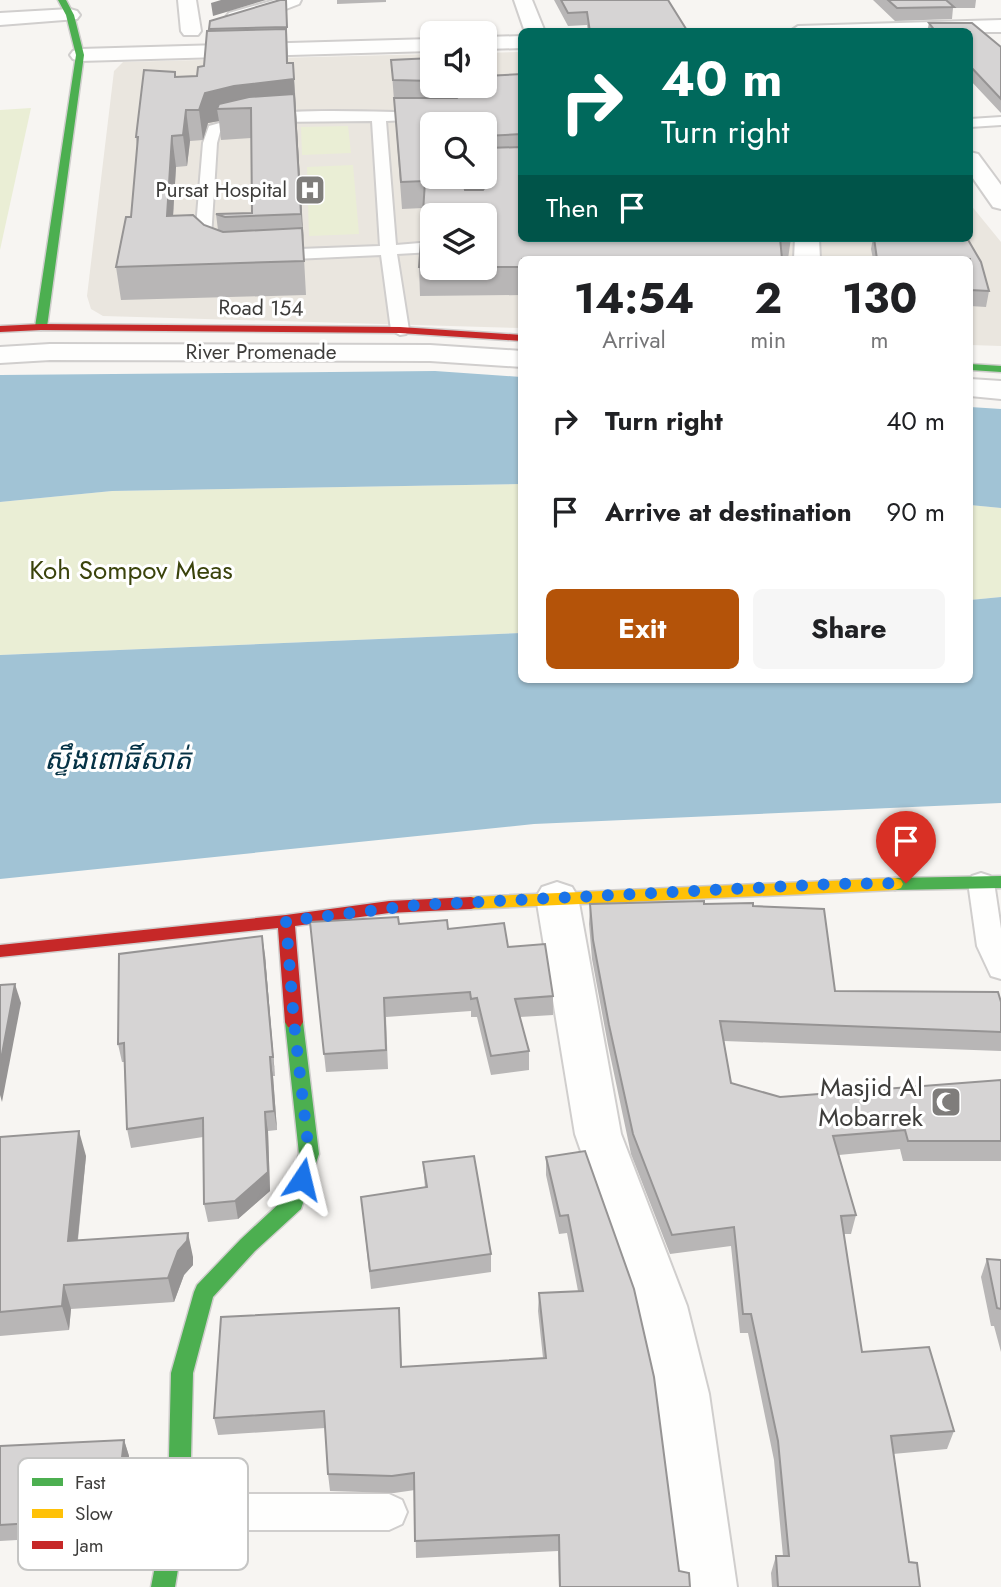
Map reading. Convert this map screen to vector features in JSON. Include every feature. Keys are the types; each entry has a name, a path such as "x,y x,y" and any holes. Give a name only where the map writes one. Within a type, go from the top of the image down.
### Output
{"street":[{"path":"187,0 191,31"},
{"path":"155,53 191,31 223,20 261,12 292,0"},
{"path":"523,0 534,28"},
{"path":"0,19 66,8 80,55 45,340"},
{"path":"856,10 872,28"},
{"path":"938,28 1001,26"},
{"path":"497,43 518,42"},
{"path":"80,55 420,45"},
{"path":"973,163 1001,202"},
{"name":"Road 154","path":"0,329 45,340 400,330 518,338"},
{"name":"River Promenade","path":"0,355 45,340 430,353 518,359"},
{"path":"973,367 1001,369"},
{"path":"973,388 1001,390"},
{"path":"0,951 286,921 389,907 831,884 991,882"},
{"path":"556,897 598,1134 662,1306 682,1394 708,1587"},
{"path":"180,1458 183,1373 204,1292 248,1245 294,1203 309,1154 286,921"}],"lane":[{"path":"227,257 212,252 203,239 210,143 214,129 230,122 251,120 420,116"},
{"path":"379,117 388,250 400,330"},
{"path":"973,123 1001,121"},
{"path":"251,256 420,248"},
{"path":"991,882 990,946 1001,969"},
{"path":"248,1512 389,1512"}],"shaded area":[{"name":"Pursat Hospital","path":"518,52 518,242 973,242 973,208 1001,242 1001,346 973,345 973,256 518,256 518,328 103,316 91,309 87,296 114,71 123,62 420,54 420,98 497,98 497,53"}],"green space":[{"path":"31,108 0,250 0,110"},
{"path":"348,126 351,153 302,155 301,127"},
{"path":"353,165 359,234 309,236 307,167"},
{"name":"Koh Sompov Meas","path":"518,484 518,633 0,655 0,502 112,491"},
{"path":"973,505 1001,508 1001,597 973,600"}],"water":[{"path":"435,371 518,377 518,484 112,491 0,502 0,375"},
{"path":"973,407 1001,409 1001,508 973,505"},
{"name":"ស្ទឹងពោធិ៍សាត់","path":"1001,597 1001,803 534,824 0,879 0,655 518,633 518,683 973,683 973,600"}],"building":[{"path":"286,0 287,27 209,29 210,21"},
{"path":"561,0 668,0 686,28 589,28 587,12 568,13"},
{"path":"888,0 946,0 954,7 897,8"},
{"path":"929,23 972,23 1001,47 1001,99 973,69 973,28 933,28"},
{"path":"286,29 287,63 293,63 294,79 234,86 205,93 199,110 186,110 183,135 172,136 167,216 193,215 204,225 223,232 302,228 304,261 116,267 126,217 131,217 144,70 175,72 175,77 197,76 198,67 204,66 207,31"},
{"path":"420,59 420,81 393,80 391,60"},
{"path":"518,74 518,134 497,135 497,112 420,112 420,181 401,182 394,98 497,98 497,75"},
{"path":"294,94 301,214 225,217 216,214 252,213 251,108 217,109 219,104 249,97"},
{"path":"518,147 518,242 780,242 782,256 518,256 518,267 497,267 497,203 424,203 424,189 497,189 497,148"},
{"path":"875,242 969,242 981,262 989,291 973,290 973,256 877,256"},
{"path":"704,901 704,904 753,903 753,906 824,909 835,991 998,992 1001,1002 1001,1032 720,1021 731,1083 780,1097 1001,1080 1001,1141 908,1141 905,1130 833,1136 856,1215 841,1216 862,1352 929,1347 954,1431 891,1436 909,1562 917,1563 920,1587 778,1587 776,1556 789,1556 778,1441 751,1314 743,1314 734,1227 672,1235 633,1134 593,940 590,904"},
{"path":"398,917 399,924 447,920 448,929 504,923 508,947 545,944 553,996 515,999 529,1051 491,1056 477,998 471,999 470,992 384,998 386,1050 324,1054 310,922"},
{"path":"262,936 273,1057 270,1057 274,1111 265,1112 268,1172 235,1201 204,1204 203,1118 127,1129 124,1043 118,1044 119,954"},
{"path":"15,984 0,1065 0,985"},
{"path":"79,1131 68,1241 188,1233 187,1241 178,1251 168,1278 64,1285 62,1306 0,1312 0,1137"},
{"path":"585,1151 634,1289 654,1377 679,1571 689,1573 690,1587 560,1587 559,1535 415,1541 414,1473 392,1476 328,1474 324,1411 214,1418 221,1317 399,1308 401,1367 546,1358 539,1293 583,1291 568,1215 560,1216 546,1157"},
{"path":"474,1156 491,1254 370,1271 361,1197 427,1187 423,1162"},
{"path":"987,1259 1001,1260 1001,1309 997,1308"},
{"path":"124,1440 122,1458 18,1458 18,1524 0,1525 0,1446"}],"traffic: fast":[{"path":"41,327 80,55 70,15 62,0"},
{"path":"973,367 1001,369"},
{"path":"895,884 1001,882"},
{"path":"180,1458 182,1373 204,1292 248,1245 294,1203 309,1154 294,1022"},
{"path":"163,1587 166,1570"}],"traffic: slow":[{"path":"471,903 895,884"}],"traffic: jam":[{"path":"0,329 41,327 400,330 518,338"},
{"path":"0,951 286,921 389,907 471,903"},
{"path":"286,921 294,1022"}],"place":[{"name":"Pursat Hospital","path":"310,190"},
{"name":"Masjid Al Mobarrek","path":"946,1102"}],"route":[{"path":"302,1179 309,1154 286,921 417,905 831,884 906,883"}]}
